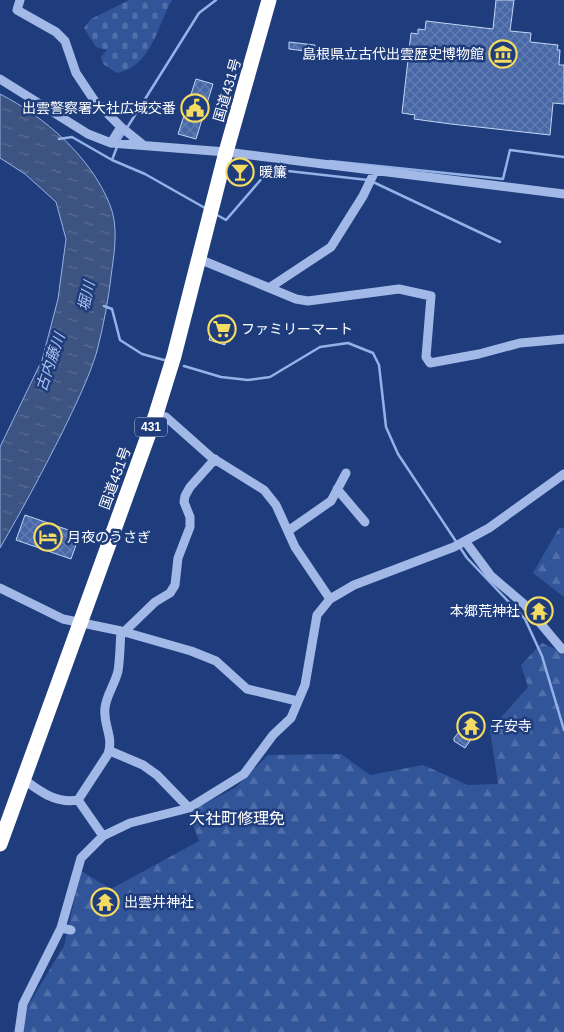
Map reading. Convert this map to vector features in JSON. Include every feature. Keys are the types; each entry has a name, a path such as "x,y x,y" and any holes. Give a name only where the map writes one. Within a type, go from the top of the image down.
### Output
{"highway":[{"name":"国道431号","path":"0,844 156,414 174,356 226,152 269,0"}],"street":[{"path":"20,0 17,10 56,32 65,41 76,73 94,100 142,144"},
{"path":"0,79 88,134 118,143 226,152 564,194"},
{"path":"118,143 126,130"},
{"path":"118,143 126,130"},
{"path":"269,288 331,247 363,196 375,171"},
{"path":"199,259 296,300 308,301 399,289 431,296 426,357 430,363 453,360 520,343 564,339"},
{"path":"156,414 166,416 215,459 264,490 276,505 295,547 330,599"},
{"path":"23,779 46,795 66,802 78,800 110,751 110,736 104,718 105,706 118,670 122,632 154,602 170,593 175,586 180,549 190,527 190,517 184,502 185,496 190,487 215,459"},
{"path":"288,531 330,501 346,473"},
{"path":"19,1032 24,1004 61,928 81,858 103,836 130,823 189,808 244,774 273,735 291,718 305,685 317,616 330,599 354,585 464,542 489,528 564,474"},
{"path":"337,489 365,522"},
{"path":"464,542 491,576 525,605 562,649"},
{"path":"0,588 63,619 122,632 216,661 246,689 297,702"},
{"path":"110,751 143,765 157,775 189,808"},
{"path":"78,800 103,836"},
{"path":"61,928 71,930"}],"green space":[{"path":"129,0 172,0 146,54 129,69 117,73 103,64 101,57 107,50 96,47 84,28 91,19"},
{"path":"559,528 564,528 564,597 533,573"},
{"path":"542,643 564,653 564,1032 16,1032 21,1017 64,946 81,871 111,889 199,841 188,812 235,788 268,755 341,754 370,775 423,765 468,785 498,784 490,730 528,687 521,665"}],"water":[{"path":"0,94 34,114 65,140 79,155 102,187 110,205 113,213 115,237 106,310 97,351 90,371 55,446 0,548 0,447 42,360 58,299 66,239 56,202 25,174 0,158"}],"building":[{"path":"496,0 514,0 510,31 531,33 530,42 558,45 557,50 560,50 559,65 564,65 564,104 553,103 550,135 414,119 415,115 402,113 411,33 418,34 418,29 425,30 426,21 493,29"},
{"path":"289,42 315,45 314,52 289,49"},
{"path":"196,79 213,84 196,139 178,134"},
{"path":"217,315 232,320 225,345 209,340"},
{"name":"月夜のうさぎ","path":"25,515 80,534 71,559 16,540"},
{"path":"468,721 479,728 465,748 454,741 454,738"}],"waterway":[{"path":"59,139 72,137 112,160 120,139 199,13 216,0"},
{"path":"330,161 503,179 510,150 564,157"},
{"path":"112,160 145,174 205,208"},
{"path":"217,215 226,220 270,169 368,180"},
{"path":"373,182 500,242"},
{"path":"104,306 112,309 120,340 142,354 164,360"},
{"path":"184,366 221,377 248,380 270,377 320,347 348,343 373,353 379,365 386,427 398,454 467,558 525,619 542,656 564,730"}],"place":[{"name":"島根県立古代出雲歴史博物館","path":"503,54"},
{"name":"出雲警察署大社広域交番","path":"195,108"},
{"name":"暖簾","path":"240,172"},
{"name":"ファミリーマート","path":"222,329"},
{"name":"月夜のうさぎ","path":"48,537"},
{"name":"本郷荒神社","path":"539,611"},
{"name":"子安寺","path":"471,726"},
{"name":"出雲井神社","path":"105,902"}],"district":[{"name":"大社町修理免","path":"237,818"}],"water label":[{"name":"堀川","path":"86,296"},
{"name":"古内藤川","path":"50,362"}]}
